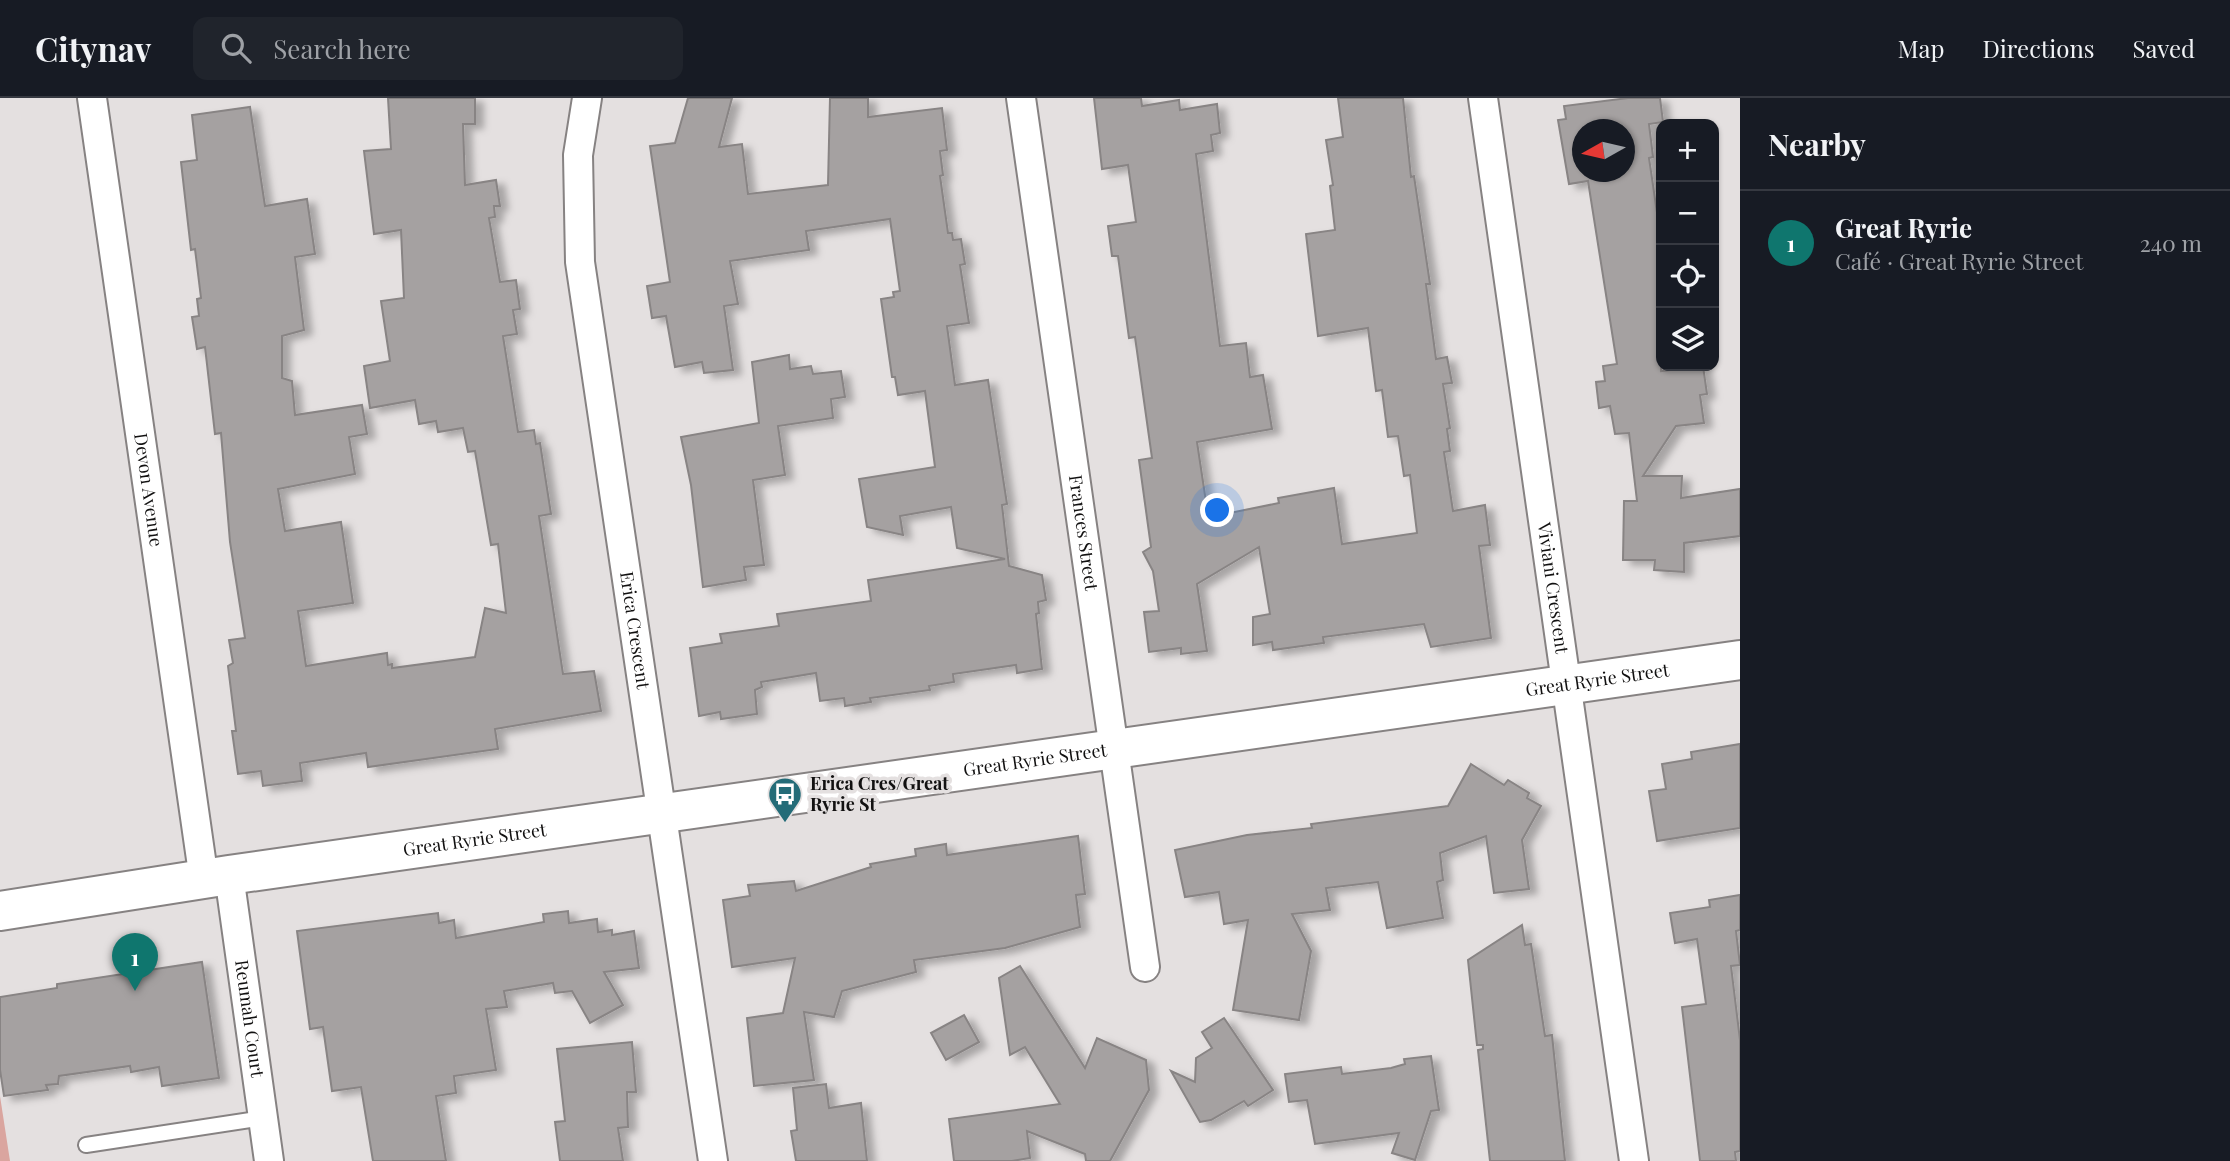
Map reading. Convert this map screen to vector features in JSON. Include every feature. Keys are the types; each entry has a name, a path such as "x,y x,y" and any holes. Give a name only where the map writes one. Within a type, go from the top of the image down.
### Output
{"main road":[{"name":"Great Ryrie Street","path":"0,911 1114,748 1740,660"}],"street":[{"name":"Devon Avenue","path":"92,98 216,878"},
{"name":"Erica Crescent","path":"587,98 578,166 580,262 713,1161"},
{"name":"Frances Street","path":"1021,98 1145,967"},
{"name":"Viviani Crescent","path":"1483,98 1634,1161"},
{"name":"Reumah Court","path":"216,878 269,1161"}],"lane":[{"path":"86,1145 263,1118"}],"shaded area":[{"path":"0,1096 10,1161 0,1161"}],"building":[{"path":"388,98 475,98 475,124 463,124 465,185 496,180 500,206 494,206 495,217 489,218 500,282 516,280 520,309 513,310 517,334 503,336 518,432 534,430 536,444 540,443 551,514 539,516 563,674 594,671 601,711 495,729 498,749 368,767 366,753 300,763 302,781 263,786 261,771 238,774 232,731 236,731 228,666 233,663 229,640 245,638 230,542 221,433 215,434 205,347 197,349 192,317 199,316 197,299 201,298 195,249 191,250 181,162 197,160 192,115 250,107 265,206 307,199 315,254 295,257 304,330 282,336 282,378 292,381 295,415 362,405 367,434 349,437 355,474 278,489 285,531 341,522 353,603 298,611 306,666 387,653 388,665 392,664 392,668 475,657 485,608 506,613 498,544 491,545 475,451 468,452 463,428 438,432 436,421 419,424 415,400 370,408 364,366 390,361 381,301 404,298 401,230 374,234 364,151 391,149"},
{"path":"688,98 732,98 719,147 742,144 748,194 828,185 830,98 868,98 868,117 942,108 947,150 940,151 943,175 940,176 948,233 952,233 953,240 961,239 965,264 960,265 969,323 947,326 955,385 988,380 1007,504 1002,505 1009,566 1042,575 1046,600 1038,602 1039,613 1036,614 1042,669 1017,673 1016,665 953,674 954,682 929,686 930,690 870,698 871,702 845,706 844,698 820,701 816,673 761,682 762,687 755,690 757,714 721,719 720,712 699,716 690,648 722,643 720,634 779,626 777,614 871,601 868,580 1005,559 957,548 951,507 900,516 903,535 867,527 859,479 935,467 925,391 898,395 895,377 892,377 881,299 894,297 893,292 900,291 890,219 806,231 809,250 730,261 738,304 724,306 733,370 704,373 702,362 675,367 666,316 652,318 647,286 670,282 650,146 675,143"},
{"path":"1094,98 1141,98 1142,106 1179,100 1180,110 1217,104 1220,133 1211,135 1213,151 1196,154 1220,346 1246,343 1250,377 1263,375 1272,429 1197,442 1208,515 1221,507 1225,514 1279,503 1278,498 1334,488 1342,544 1417,533 1410,475 1404,476 1398,436 1388,437 1382,390 1376,391 1368,328 1318,336 1306,234 1335,230 1330,186 1333,185 1326,140 1343,137 1338,98 1403,98 1411,177 1414,176 1430,284 1426,284 1436,359 1447,357 1452,383 1443,384 1450,428 1447,429 1450,451 1444,452 1453,511 1485,505 1490,545 1479,546 1491,638 1431,647 1424,624 1323,637 1324,643 1273,650 1272,642 1253,645 1253,617 1270,614 1259,547 1197,584 1207,651 1181,654 1181,648 1149,652 1144,612 1159,611 1153,571 1143,552 1151,547 1139,460 1152,458 1135,337 1129,338 1118,256 1112,256 1108,226 1136,222 1128,165 1102,169"},
{"path":"1628,98 1660,98 1663,119 1656,119 1656,123 1649,124 1653,157 1649,158 1656,206 1656,371 1704,371 1707,394 1700,395 1704,423 1676,426 1643,476 1682,476 1681,498 1740,489 1740,536 1684,543 1684,572 1654,570 1655,560 1623,560 1624,501 1637,501 1629,433 1615,434 1610,406 1599,408 1596,382 1605,381 1603,366 1617,364 1588,182 1635,182 1635,119 1572,119 1572,182 1582,182 1569,184 1558,120 1566,119 1564,106"},
{"path":"789,355 790,369 811,366 813,374 841,371 845,397 831,399 833,418 778,426 785,475 753,480 764,565 744,567 746,580 703,587 691,485 681,437 759,423 752,362"},
{"path":"1740,744 1740,828 1657,841 1649,791 1666,789 1662,764 1692,759 1691,752"},
{"path":"1471,764 1504,785 1508,780 1529,793 1527,798 1541,806 1522,840 1529,889 1494,893 1486,836 1440,853 1443,880 1437,882 1443,918 1387,928 1378,882 1326,888 1330,910 1292,914 1311,951 1299,1020 1233,1010 1248,920 1224,924 1219,892 1185,897 1175,850 1247,835 1312,828 1311,824 1448,806"},
{"path":"1078,836 1085,894 1076,895 1080,927 1005,948 914,960 916,972 842,991 834,1017 804,1012 814,1080 754,1086 747,1018 783,1013 795,958 732,967 723,900 750,896 748,885 794,881 796,891 871,867 870,864 916,856 915,849 946,844 947,855"},
{"path":"1740,895 1740,930 1736,931 1740,965 1731,966 1740,1040 1740,1151 1735,1152 1736,1161 1700,1161 1682,1007 1706,1004 1697,939 1675,943 1670,913 1710,907 1709,900"},
{"path":"568,911 569,923 597,919 598,932 612,930 612,935 634,931 639,968 604,972 623,1005 590,1023 572,991 555,993 553,983 504,991 507,1007 486,1009 496,1070 454,1076 456,1093 436,1096 446,1161 373,1161 361,1087 332,1091 323,1027 310,1029 297,931 438,913 439,923 454,920 456,938 544,922 543,914"},
{"path":"1522,925 1525,945 1531,944 1545,1036 1552,1035 1565,1161 1490,1161 1478,1050 1483,1049 1483,1045 1477,1045 1468,960"},
{"path":"202,962 219,1078 162,1086 159,1067 131,1072 130,1066 59,1076 58,1084 46,1085 48,1090 4,1096 0,1070 0,997 57,988 57,984"},
{"path":"1020,966 1085,1068 1097,1038 1146,1060 1149,1090 1110,1161 1086,1161 1085,1154 1027,1131 1030,1158 1012,1161 954,1161 949,1119 1060,1104 1025,1047 1010,1055 999,978"},
{"path":"964,1015 979,1042 946,1060 931,1033"},
{"path":"1224,1018 1273,1090 1248,1106 1244,1101 1211,1120 1200,1122 1171,1071 1195,1082 1196,1058 1212,1048 1202,1032"},
{"path":"632,1042 636,1092 627,1092 628,1127 618,1128 623,1161 560,1161 555,1122 565,1121 557,1049"},
{"path":"1431,1056 1439,1110 1431,1111 1415,1160 1392,1153 1399,1133 1315,1144 1307,1100 1289,1102 1285,1074 1341,1067 1342,1074 1391,1068 1405,1064 1404,1059"},
{"path":"826,1084 829,1108 861,1103 867,1161 796,1161 791,1131 797,1130 793,1088"}],"place":[{"name":"Erica Cres/Great Ryrie St","path":"785,824"},
{"name":"Great Ryrie","path":"135,991"}]}
